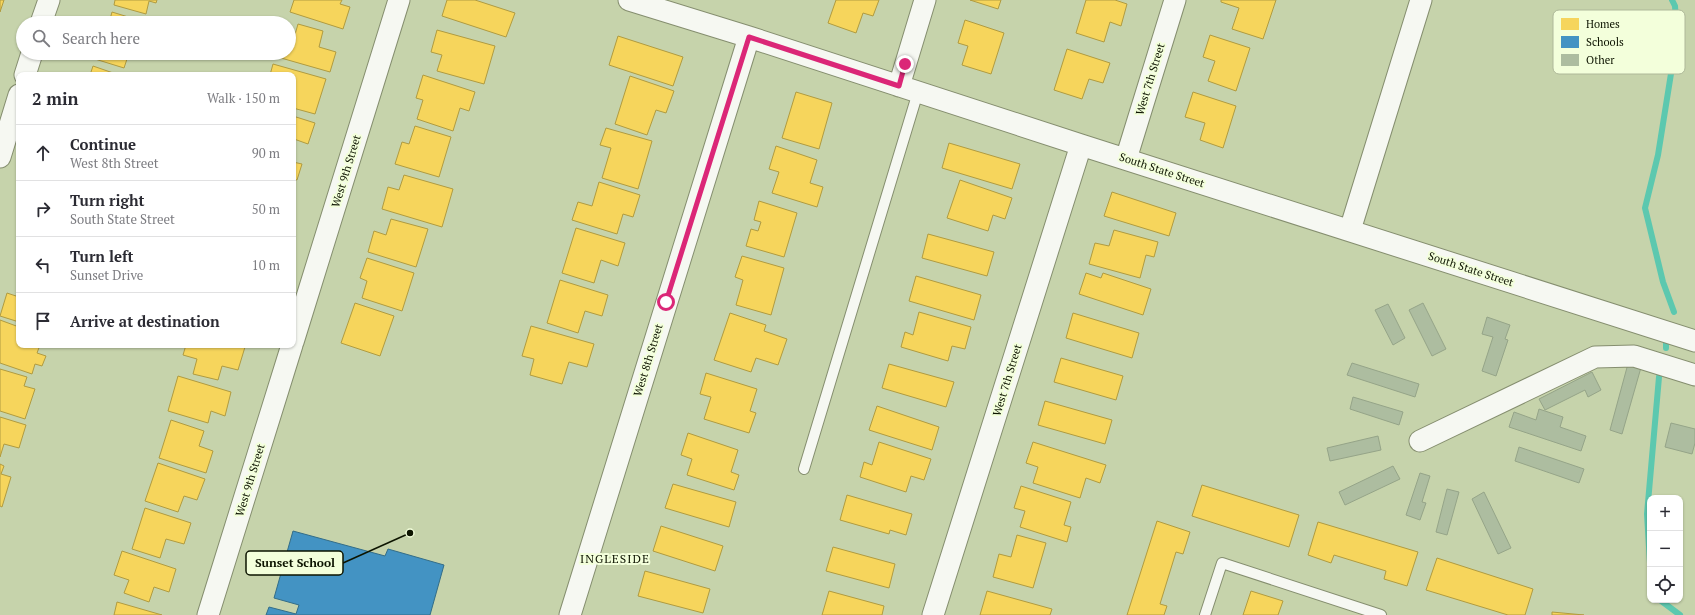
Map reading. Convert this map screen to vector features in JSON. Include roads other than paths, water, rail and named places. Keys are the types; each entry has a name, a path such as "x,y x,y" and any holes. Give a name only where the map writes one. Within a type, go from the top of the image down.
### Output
{"street":[{"path":"44,16 49,0"},
{"name":"West 9th Street","path":"296,332 399,0"},
{"name":"South State Street","path":"629,0 673,6 749,37 1081,145 1695,340"},
{"path":"899,86 925,0"},
{"name":"West 7th Street","path":"1126,159 1175,0"},
{"path":"1350,230 1421,0"},
{"name":"West 8th Street","path":"570,615 749,37"},
{"path":"26,72 30,60"},
{"path":"0,157 16,105"},
{"name":"West 7th Street","path":"934,615 1081,145"},
{"name":"West 9th Street","path":"208,615 291,348"},
{"path":"1420,441 1596,357 1634,356 1695,375"}],"lane":[{"path":"804,469 918,92"},
{"path":"1205,615 1222,563 1382,615"}],"waterway":[{"path":"1672,0 1675,10"},
{"path":"1671,74 1658,155 1645,208 1663,282 1674,312"},
{"path":"1666,343 1666,348"},
{"path":"1648,531 1647,514 1659,377"},
{"path":"1664,603 1680,615"}],"place":[{"name":"Sunset School","path":"410,533"}],"district":[{"name":"INGLESIDE","path":"615,558"}]}
